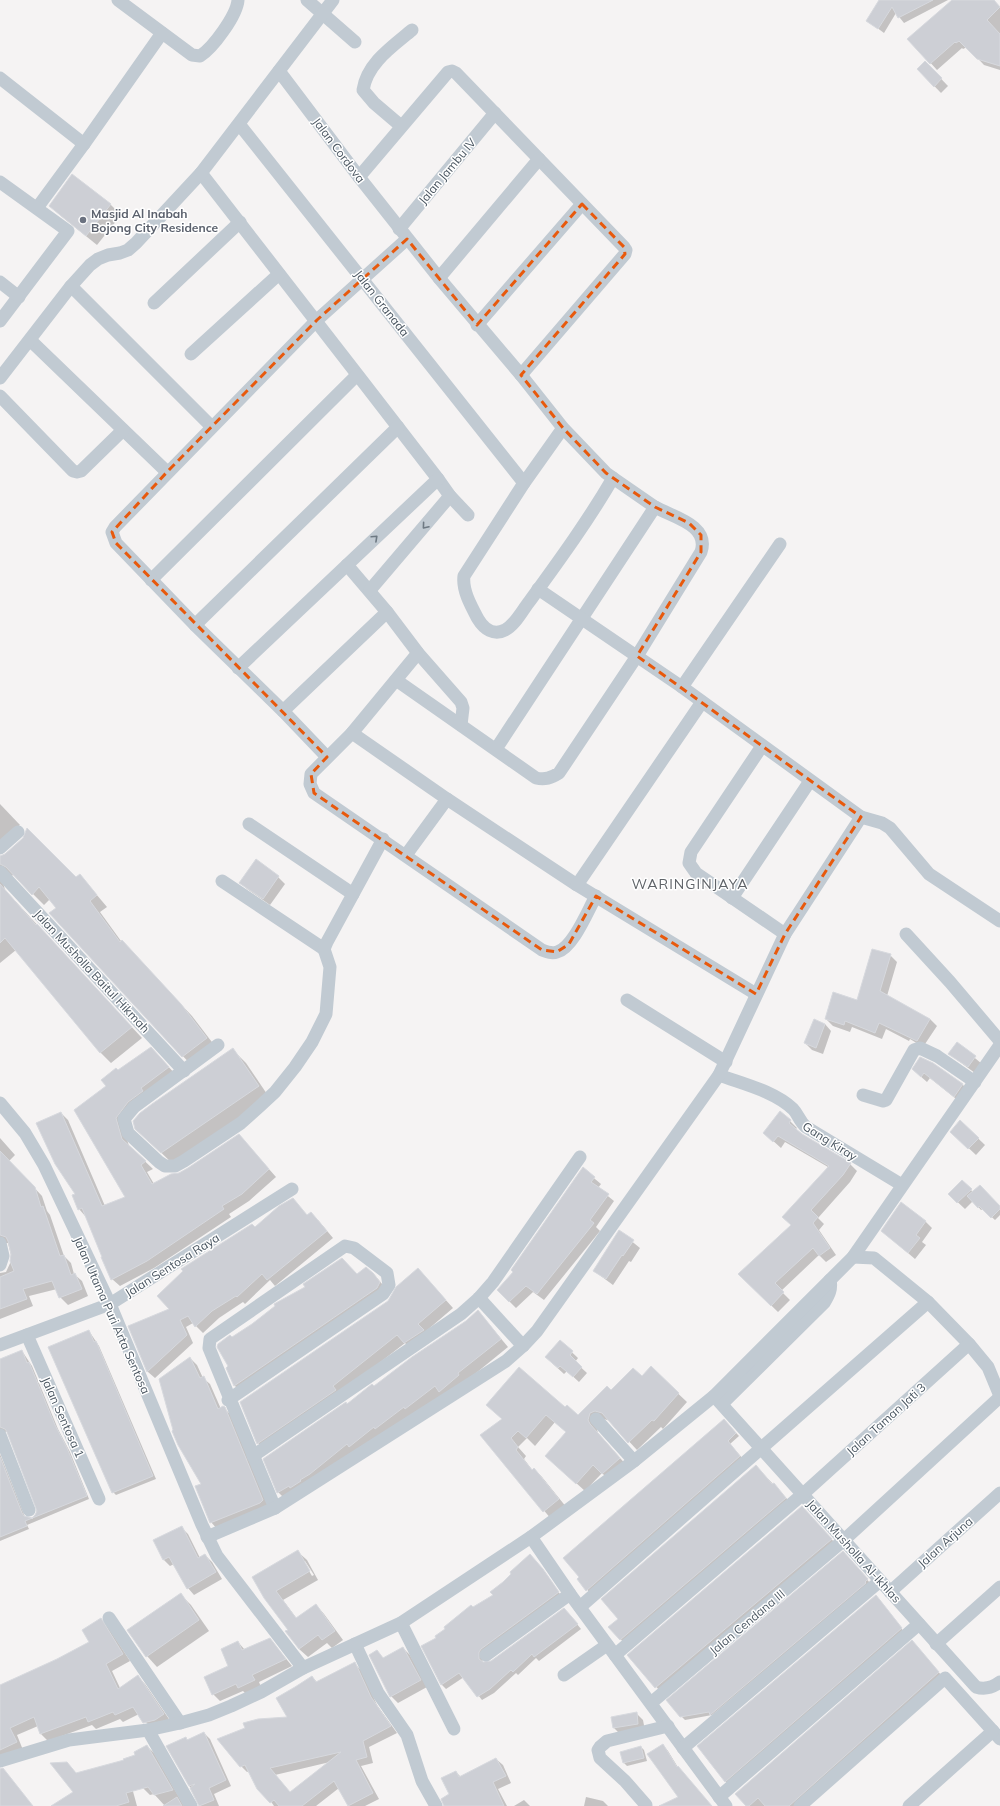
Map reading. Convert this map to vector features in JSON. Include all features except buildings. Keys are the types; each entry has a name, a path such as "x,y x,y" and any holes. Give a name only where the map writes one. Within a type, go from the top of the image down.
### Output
{"street":[{"path":"118,0 192,55 200,56 208,51 236,10 238,0"},
{"path":"307,0 355,42"},
{"path":"0,378 71,286 98,259 128,250 201,173 333,0"},
{"path":"401,126 374,103 363,90 364,79 370,69 387,51 412,30"},
{"path":"36,208 84,144 162,33"},
{"name":"Jalan Cordova","path":"280,71 403,234 477,325 521,375 563,428 606,473 655,507 696,528 701,535 703,547 636,656"},
{"path":"359,177 448,72 456,72 624,247 626,250 625,254 521,375"},
{"path":"0,78 84,144"},
{"name":"Jalan Jambu IV","path":"151,580 116,543 112,532 115,527 166,472 317,320 362,279 403,234 495,113"},
{"name":"Jalan Granada","path":"239,124 524,483"},
{"path":"439,278 539,159"},
{"path":"201,173 279,274 317,320 357,375 438,478 450,496 468,515"},
{"path":"0,182 68,231 0,321"},
{"path":"477,325 582,204"},
{"path":"154,303 240,222"},
{"path":"192,354 279,274"},
{"path":"0,282 19,296"},
{"path":"71,286 212,426"},
{"path":"30,340 166,472"},
{"path":"327,757 283,711 151,580 357,375"},
{"path":"0,396 73,471 81,471 123,430"},
{"path":"195,625 398,427"},
{"path":"563,428 524,483 464,576 463,585 482,625 489,631 498,633 506,630 513,624 613,478"},
{"path":"238,668 438,478"},
{"path":"370,590 450,496"},
{"path":"496,749 655,507"},
{"path":"682,687 780,544"},
{"path":"347,565 370,590 418,653 461,702 463,708 461,725"},
{"path":"538,589 682,687 861,817 882,823 890,828 929,874 1000,921"},
{"path":"283,711 387,612"},
{"path":"418,653 352,734 311,774 310,784 314,792 542,950 550,953 557,952 569,944 596,896"},
{"path":"396,680 536,778 543,780 552,778 559,773 636,656"},
{"path":"577,884 702,702"},
{"path":"352,734 447,799 577,884 756,994"},
{"path":"762,746 691,852 689,863 696,873 785,934"},
{"path":"732,898 810,781"},
{"path":"406,855 447,799"},
{"path":"207,1536 275,1508 506,1361 537,1331 719,1075 785,934 861,817"},
{"path":"249,824 353,894"},
{"path":"0,848 18,832"},
{"path":"324,949 383,839"},
{"name":"Jalan Musholla Baitul Hikmah","path":"0,872 184,1071"},
{"path":"218,1045 134,1107 124,1119 128,1133 165,1166 175,1166 184,1161 241,1123 275,1092 295,1067 312,1042 326,1014 330,967 324,949 222,881"},
{"path":"906,934 950,982 1000,1041"},
{"path":"627,1000 726,1062"},
{"path":"0,1761 69,1740 148,1730 209,1715 261,1692 303,1668 401,1623 531,1537 718,1400 853,1257 1000,1045"},
{"path":"863,1095 883,1101 886,1100 914,1050 917,1048 936,1056 975,1082"},
{"name":"Gang Kiray","path":"719,1075 770,1094 787,1104 794,1110 800,1122 806,1127 902,1185"},
{"name":"Jalan Utama Puri Arta Sentosa","path":"0,1103 35,1148 110,1304 207,1536 217,1556 303,1668"},
{"path":"253,1456 461,1314 479,1298 493,1282 580,1157"},
{"name":"Jalan Sentosa Raya","path":"0,1345 110,1304 292,1189"},
{"path":"0,1243 3,1256 0,1265"},
{"path":"228,1400 383,1294 388,1285 387,1273 354,1248 345,1246 214,1335 209,1343 208,1348 228,1400 275,1508"},
{"path":"853,1257 874,1258 928,1302 969,1344 988,1367 1000,1396"},
{"path":"479,1298 523,1346"},
{"path":"580,1607 928,1302"},
{"name":"Jalan Sentosa 1","path":"27,1335 99,1499"},
{"name":"Jalan Taman Jati 3","path":"564,1675 611,1650 803,1494 969,1344"},
{"name":"Jalan Cendana III","path":"651,1703 844,1540 1000,1396"},
{"name":"Jalan Musholla Al-Ikhlas","path":"718,1400 763,1448 936,1644 976,1686 982,1689 989,1688 1000,1682"},
{"path":"596,1419 634,1461"},
{"path":"0,1435 29,1510"},
{"name":"Jalan Arjuna","path":"890,1592 1000,1493"},
{"path":"531,1537 570,1594 723,1801 919,1624"},
{"path":"684,1748 880,1581"},
{"path":"936,1644 1000,1586"},
{"path":"486,1655 570,1594"},
{"path":"109,1618 180,1723"},
{"path":"401,1623 454,1729"},
{"path":"355,1644 378,1693 407,1735 422,1781 436,1806"},
{"path":"800,1806 945,1678 997,1735 909,1806"},
{"path":"646,1805 625,1781 600,1758 598,1750 607,1741 668,1726"},
{"path":"148,1730 191,1806"}],"highlighted area":[{"path":"582,204 624,247 625,254 521,375 563,428 606,473 655,507 689,523 701,535 701,552 637,656 861,817 785,934 756,994 596,896 569,944 557,952 542,950 314,793 311,774 327,757 116,543 112,532 167,472 317,320 407,239 477,325"}],"place":[{"name":"Masjid Al Inabah Bojong City Residence","path":"83,220"}],"district":[{"name":"WARINGINJAYA","path":"690,884"}]}
